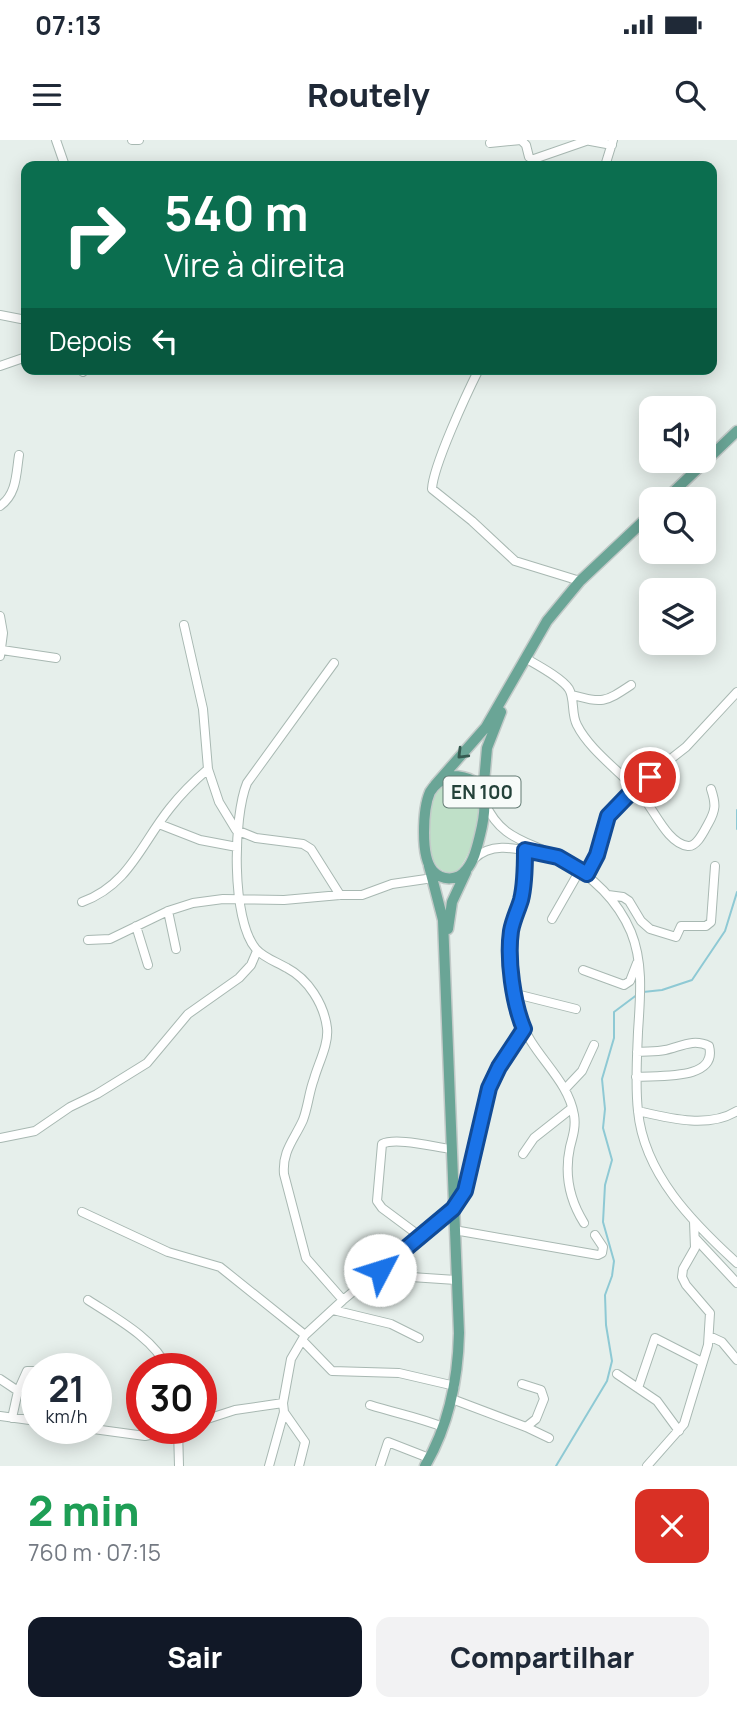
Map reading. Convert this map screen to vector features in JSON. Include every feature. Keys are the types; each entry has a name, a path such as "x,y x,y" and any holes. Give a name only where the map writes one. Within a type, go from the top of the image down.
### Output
{"main road":[{"path":"679,487 736,434"},
{"name":"EN 100","path":"427,1462 452,1399 459,1333 443,920 425,847 425,816 430,793 478,738 547,621 580,581 639,525"},
{"name":"EN 100","path":"446,988 450,911 478,842 487,748 513,680"},
{"name":"EN 100","path":"435,785 451,776 461,776 470,779 484,798"},
{"path":"429,866 439,876 446,878 461,875 468,867"}],"street":[{"path":"57,140 63,161"},
{"path":"132,140 139,140"},
{"path":"490,143 521,140 526,145 529,157 534,159 585,141 612,143 607,161"},
{"path":"0,315 21,319"},
{"path":"0,366 21,359"},
{"path":"476,375 432,481 432,489 515,561 580,581"},
{"path":"0,506 9,500 13,491 19,455"},
{"path":"0,618 1,653 55,658"},
{"path":"184,625 204,709 208,769 219,802 236,830 256,838 303,844 311,849 341,895"},
{"path":"526,658 568,687 577,724 590,743 635,788 675,841 689,846 694,845 701,836 715,813 716,804 711,789"},
{"path":"334,663 247,783 241,797 236,830 239,900 246,932 257,951 298,973 320,1005 328,1030 304,1117 285,1152 283,1163 306,1258 343,1300"},
{"path":"572,695 601,701 611,699 631,685"},
{"path":"552,919 597,855 608,816 635,788 686,747 737,692"},
{"path":"82,902 100,896 114,885 168,810 208,769"},
{"path":"484,798 492,818 508,834 584,872 621,912 639,957 636,1077 638,1111 647,1149 660,1176 679,1204 737,1263"},
{"path":"159,824 200,840 237,847"},
{"path":"468,867 480,854 499,847 558,857"},
{"path":"525,850 522,897 510,940 512,977 524,1029 547,1067 565,1089 572,1108 575,1128 568,1159 568,1186 575,1208 584,1223"},
{"path":"608,895 623,897 629,901 641,921 650,929 676,937 681,926 709,925 715,866"},
{"path":"88,940 110,939 168,911 193,903 362,895 392,884 433,878"},
{"path":"168,911 176,949"},
{"path":"136,926 148,965"},
{"path":"0,1138 35,1130 147,1063 188,1014 239,978 251,965 257,951"},
{"path":"583,970 624,985 630,981 639,957"},
{"path":"516,994 576,1009"},
{"path":"269,1466 283,1408 290,1359 303,1338 343,1300 453,1209 465,1191 480,1117 489,1088 499,1067 524,1029"},
{"path":"636,1077 697,1072 707,1063 710,1051 709,1046 702,1042 681,1044 660,1051 637,1052"},
{"path":"565,1089 582,1071 594,1045"},
{"path":"523,1154 534,1138 572,1108"},
{"path":"638,1111 694,1121 715,1120 737,1111"},
{"path":"421,1237 382,1208 377,1201 382,1144 396,1142 451,1149"},
{"path":"82,1212 168,1252 220,1267 303,1338 332,1371 399,1373 455,1386"},
{"path":"648,1466 679,1431 687,1416 709,1336 710,1313 682,1277 683,1269 695,1248 694,1221"},
{"path":"454,1230 598,1255 602,1253 603,1247 595,1235"},
{"path":"695,1238 737,1283"},
{"path":"380,1270 396,1276 456,1280"},
{"path":"88,1300 134,1330 158,1353"},
{"path":"333,1310 391,1324 419,1338"},
{"path":"709,1336 722,1342 737,1360"},
{"path":"638,1388 655,1338 702,1362"},
{"path":"617,1374 657,1401 679,1431"},
{"path":"0,1378 18,1391"},
{"path":"12,1418 21,1384"},
{"path":"522,1384 541,1390 544,1399 536,1419 526,1427"},
{"path":"452,1399 549,1438"},
{"path":"370,1405 406,1416 413,1415 443,1427"},
{"path":"217,1416 235,1410 283,1408"},
{"path":"283,1408 305,1442 299,1466"},
{"path":"0,1416 21,1419"},
{"path":"380,1466 388,1443 427,1462"},
{"path":"179,1444 179,1466"}],"green space":[{"path":"453,780 472,786 481,802 474,840 464,861 454,873 444,871 436,864 431,854 427,827 430,802 434,793"}],"waterway":[{"path":"737,810 737,829"},
{"path":"643,992 662,990 692,980 725,931 737,892"},
{"path":"556,1466 607,1381 612,1361 606,1325 605,1295 614,1261 603,1222 605,1185 612,1160 603,1128 605,1109 602,1079 614,1038 614,1012 638,994"}],"route":[{"path":"380,1270 453,1209 465,1191 480,1117 489,1088 499,1067 524,1029 512,977 510,940 522,897 525,850 558,857 587,874 597,855 608,816 635,788 650,777"}]}
